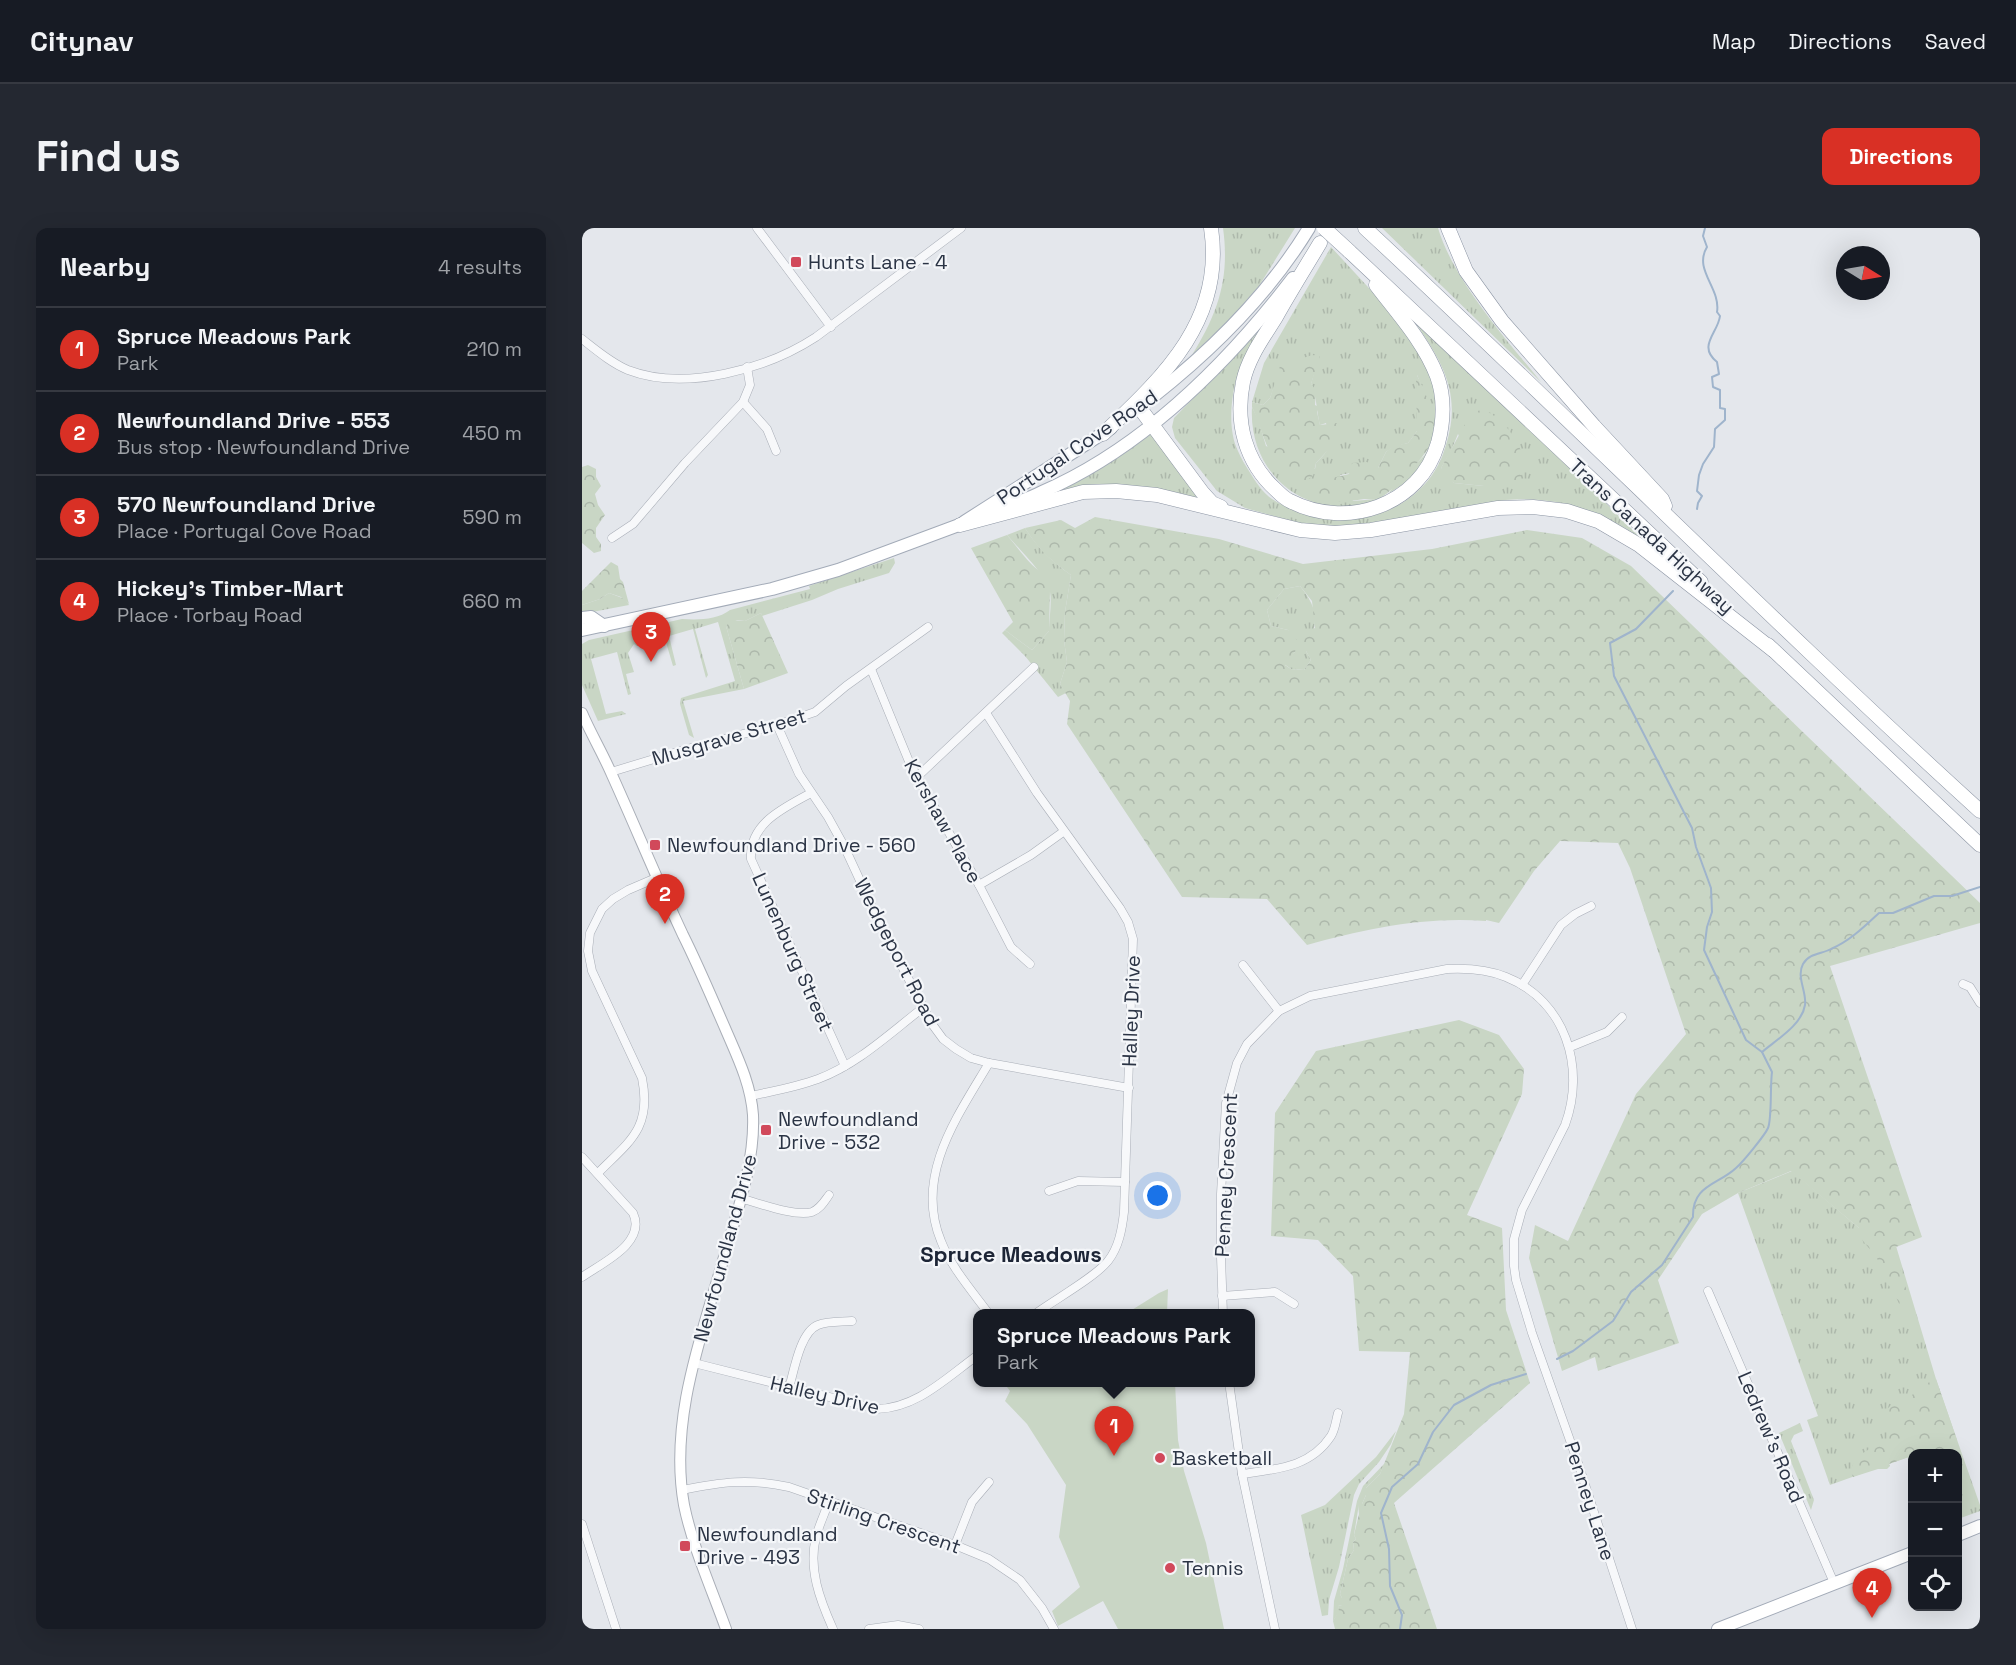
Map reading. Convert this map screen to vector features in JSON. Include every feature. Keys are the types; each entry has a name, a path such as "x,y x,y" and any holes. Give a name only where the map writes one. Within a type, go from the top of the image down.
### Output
{"highway":[{"path":"1103,434 1154,385 1195,330 1212,275 1214,244 1211,228"},
{"name":"Trans Canada Highway","path":"1324,228 1980,845"},
{"path":"1448,228 1466,271 1482,296 1586,417 1662,499 1670,519"},
{"name":"Trans Canada Highway","path":"1365,229 1598,448 1900,739 1980,811"},
{"path":"1320,243 1252,356 1244,380 1240,404 1241,423 1252,460 1269,483 1288,500 1312,510 1341,515 1367,512 1388,503 1406,492 1421,476 1435,454 1442,428 1443,404 1437,377 1427,354 1349,251"},
{"path":"1139,407 1187,474 1212,503 1246,517"},
{"path":"960,525 1083,492 1116,490 1158,495 1299,530 1335,533 1371,530 1498,508 1533,507 1567,511 1598,521 1640,545 1773,650"}],"main road":[{"name":"Portugal Cove Road","path":"960,525 1103,434 1203,356 1224,336 1275,278 1309,228"},
{"name":"Portugal Cove Road","path":"583,629 591,617 604,626 772,589 838,570 1043,492 1080,473 1152,424 1208,373 1277,299 1329,228"},
{"path":"1962,1534 1980,1527"},
{"path":"1718,1629 1908,1555"}],"street":[{"path":"757,228 831,327"},
{"path":"582,339 618,365 629,370 661,377 700,378 747,367 790,353 831,327 961,228"},
{"path":"612,538 633,524 685,463 743,402 750,385 747,367"},
{"path":"743,402 767,429 776,451"},
{"name":"Musgrave Street","path":"611,772 815,712 928,627"},
{"path":"917,777 1034,667"},
{"name":"Kershaw Place","path":"871,669 917,777 1011,947 1030,964"},
{"name":"Newfoundland Drive","path":"582,713 611,772 656,878 710,993 743,1069 751,1096 752,1141 740,1198 694,1363 682,1424 680,1462 686,1515 726,1629"},
{"name":"Halley Drive","path":"986,713 1064,832 1120,908 1128,922 1133,939 1129,1088 1121,1231 1116,1247 1107,1261 1042,1309"},
{"name":"Wedgeport Road","path":"777,725 799,774 844,846 882,928 932,1024 943,1039 971,1058 989,1063 1129,1088"},
{"name":"Lunenburg Street","path":"811,793 763,823 754,835 752,859 845,1066"},
{"path":"978,885 1031,855 1064,832"},
{"path":"598,1173 626,1146 638,1130 645,1112 646,1095 642,1078 592,971 588,951 590,933 602,909 613,899 656,878"},
{"path":"1522,985 1561,925 1575,914 1591,906"},
{"path":"1243,965 1278,1011"},
{"name":"Penney Crescent","path":"1223,1309 1221,1184 1228,1092 1237,1063 1248,1044 1278,1011 1310,996 1447,969 1470,968 1491,972 1522,985 1556,1019 1570,1047 1575,1079 1570,1111 1559,1139 1522,1210 1514,1246 1516,1280 1547,1374"},
{"path":"1963,984 1970,987 1980,1003"},
{"path":"751,1096 818,1079 845,1066 880,1043 924,1007"},
{"path":"1570,1047 1606,1032 1622,1017"},
{"path":"985,1309 954,1266 941,1242 933,1217 932,1191 936,1164 944,1146 989,1063"},
{"path":"582,1156 636,1219 633,1238 626,1246 582,1277"},
{"path":"1049,1191 1077,1181 1125,1182"},
{"path":"740,1198 792,1211 808,1212 819,1208 829,1195"},
{"name":"Ledrew's Road","path":"1708,1291 1834,1584"},
{"path":"1222,1296 1275,1292 1293,1304"},
{"path":"789,1388 804,1340 810,1330 821,1324 852,1321"},
{"name":"Halley Drive","path":"694,1363 860,1406 890,1409 902,1407 919,1398 973,1359"},
{"name":"Penney Lane","path":"1547,1374 1582,1473 1632,1629"},
{"path":"1230,1387 1242,1474 1275,1629"},
{"path":"1242,1474 1297,1465 1307,1459 1331,1435 1338,1413"},
{"name":"Stirling Crescent","path":"682,1490 738,1481 789,1487 955,1545 989,1559 1020,1580 1042,1608 1054,1629"},
{"path":"955,1545 972,1502 989,1482"},
{"path":"829,1501 815,1540 813,1566 821,1602 832,1629"},
{"path":"582,1526 616,1629"},
{"path":"869,1629 898,1625 919,1629"}],"green space":[{"path":"1223,228 1295,228 1259,286 1227,323 1192,355 1209,324 1220,294 1225,263"},
{"path":"1382,228 1438,228 1468,289 1541,382"},
{"path":"1331,247 1405,327 1436,386 1440,413 1435,443 1420,467 1405,483 1389,493 1395,484 1424,456 1433,441 1424,392 1417,375 1417,431 1408,443 1393,447 1386,452 1378,468 1340,475 1353,501 1378,499 1352,509 1312,501 1282,484 1262,458 1252,425 1252,407 1266,446 1315,469 1316,463 1328,449 1330,441 1328,430 1326,423 1320,425 1311,384 1314,373 1274,387 1270,398 1263,405 1252,402 1264,363"},
{"path":"1273,316 1245,356 1234,390 1231,422 1239,454 1265,494 1291,508 1337,519 1354,519 1386,511 1401,504 1414,494 1436,469 1449,434 1452,415 1448,383 1442,367 1413,319 1641,538 1609,520 1577,507 1543,500 1524,499 1505,500 1357,527 1303,524 1245,508 1217,491 1175,438 1172,427 1174,418","holes":["1458,434 1484,486 1454,483 1441,468"]},
{"path":"1312,355 1320,356 1311,384 1316,390 1315,405 1319,407 1317,412 1320,425 1337,423 1340,432 1331,440 1330,448 1316,463 1313,476 1303,482 1292,478 1275,462 1252,402 1263,405 1270,398 1280,366"},
{"path":"1416,373 1430,405 1434,422 1433,439 1425,453 1400,482 1378,499 1336,502 1320,497 1319,481 1349,474 1352,463 1367,462 1378,468 1386,452 1393,446 1408,443 1417,431"},
{"path":"1482,409 1498,419 1516,441 1527,467 1519,479 1504,485 1484,486 1454,483 1444,476 1441,468 1470,415"},
{"path":"1153,432 1207,504 1165,492 1039,498"},
{"path":"588,465 596,469 596,477 601,486 595,494 598,505 605,515 596,528 596,537 601,544 601,551 594,553 582,543 582,467"},
{"path":"1095,517 1219,539 1303,564 1432,549 1527,530 1582,538 1631,566 1980,903 1980,923 1830,966 1922,1237 1896,1247 1898,1262 1911,1305 1906,1311 1903,1312 1883,1277 1877,1258 1859,1236 1859,1228 1791,1171 1738,1193 1702,1214 1658,1280 1679,1343 1598,1371 1595,1357 1562,1371 1529,1258 1535,1225 1568,1241 1636,1094 1686,1034 1630,868 1618,843 1560,841 1534,871 1499,923 1486,920 1418,922 1372,929 1307,945 1267,899 1182,897 1067,724 1070,701 1060,684 1067,662 1064,640 1065,612 1071,575 1045,554 1025,528 1061,520 1075,528","holes":["1300,586 1312,601 1315,628 1301,634 1311,660 1304,670 1291,669 1285,665 1295,652 1298,641 1288,630 1271,626 1267,610 1284,589"]},
{"path":"1025,528 1045,554 1071,575 1065,612 1064,640 1067,662 1060,684 1066,693 1058,697 1025,656 1002,633 1005,630 1032,650 1049,631 1051,601 1048,586 1007,535"},
{"path":"1007,535 1033,566 1053,578 1054,586 1050,591 1049,631 1032,650 1005,630 1013,622 971,548"},
{"path":"894,558 895,563 889,573 762,616 761,613 745,621 737,620 726,626 744,689 683,701 694,738 689,735 680,704 681,698 735,681 718,622 695,629 708,675 706,678 693,629 669,636 676,665 673,666 665,639 637,646 634,644 628,653 634,672 626,674 631,694 628,695 617,652 591,659 606,714 622,711 626,714 598,721 582,685 582,644 589,640 682,619 713,618 730,610 810,589 809,586"},
{"path":"611,562 618,566 629,604 621,597 609,593 600,599 582,605 582,591"},
{"path":"1300,586 1311,603 1315,617 1313,633 1306,651 1311,660 1304,670 1291,669 1284,664 1295,652 1288,630 1271,626 1267,610 1284,589"},
{"path":"609,593 625,599 629,605 582,614 582,605 600,599"},
{"path":"761,613 788,673 744,689 726,626 731,620 745,621"},
{"path":"1459,1020 1499,1035 1524,1069 1522,1094 1467,1215 1502,1228 1506,1310 1530,1383 1394,1503 1437,1629 1335,1629 1333,1621 1339,1611 1338,1606 1342,1605 1340,1594 1348,1559 1354,1550 1353,1542 1356,1539 1354,1535 1359,1514 1358,1504 1362,1504 1366,1488 1380,1474 1404,1414 1410,1352 1359,1351 1353,1276 1318,1240 1271,1236 1275,1113 1316,1051"},
{"path":"1792,1171 1859,1228 1896,1246 1957,1440 1936,1449 1908,1449 1908,1457 1830,1485 1807,1420 1818,1416 1738,1193"},
{"path":"1168,1289 1167,1309 1133,1309"},
{"path":"1936,1379 1960,1449 1908,1449 1908,1457 1889,1464 1887,1469 1878,1469 1853,1477 1851,1471 1856,1459 1875,1446 1886,1442 1888,1435 1885,1414 1889,1407 1909,1397"},
{"path":"1007,1387 1175,1387 1178,1440 1184,1471 1206,1543 1224,1629 1118,1629 1103,1601 1058,1626 1052,1611 1080,1587 1059,1537 1066,1485 1027,1424 1005,1401 1010,1391"},
{"path":"1800,1423 1803,1431 1794,1435 1791,1441 1814,1500 1811,1510 1779,1433"},
{"path":"1396,1431 1391,1444 1379,1462 1359,1484 1354,1495 1339,1567 1329,1600 1328,1615 1322,1616 1301,1515 1325,1505 1376,1457"},
{"path":"1962,1458 1980,1505 1980,1511 1962,1518 1962,1503"},
{"path":"1385,1463 1380,1474 1366,1488 1366,1495 1362,1504 1359,1504 1354,1535 1356,1539 1353,1542 1354,1550 1348,1559 1340,1594 1342,1605 1338,1606 1340,1611 1333,1621 1334,1601 1357,1501 1363,1486"}],"waterway":[{"path":"1697,509 1702,496 1697,491 1699,475 1714,447 1715,429 1725,420 1725,409 1720,408 1720,390 1713,387 1712,377 1719,374 1717,362 1709,350 1710,339 1720,316 1703,263 1707,247 1703,236 1705,228"},
{"path":"1557,1359 1573,1351 1613,1321 1631,1292 1662,1265 1693,1217 1694,1206 1701,1192 1739,1165 1763,1136 1769,1124 1772,1072 1762,1052 1746,1040 1704,950 1707,927 1712,912 1711,888 1696,847 1692,828 1614,676 1610,643 1636,629 1673,591"},
{"path":"1762,1052 1788,1032 1803,1012 1805,1000 1801,969 1806,960 1845,942 1879,913 1893,913 1934,896 1952,896 1980,887"},
{"path":"1400,1629 1402,1615 1390,1586 1389,1549 1381,1513 1392,1487 1418,1464 1433,1432 1454,1405 1491,1385 1526,1374"}],"place":[{"name":"Hunts Lane - 4","path":"796,262"},
{"name":"570 Newfoundland Drive","path":"651,662"},
{"name":"Newfoundland Drive - 560","path":"655,845"},
{"name":"Newfoundland Drive - 553","path":"665,924"},
{"name":"Newfoundland Drive - 532","path":"766,1130"},
{"name":"Spruce Meadows Park","path":"1114,1456"},
{"name":"Basketball","path":"1160,1458"},
{"name":"Newfoundland Drive - 493","path":"685,1546"},
{"name":"Tennis","path":"1170,1568"},
{"name":"Hickey's Timber-Mart","path":"1872,1618"}],"district":[{"name":"Spruce Meadows","path":"1011,1254"}]}
